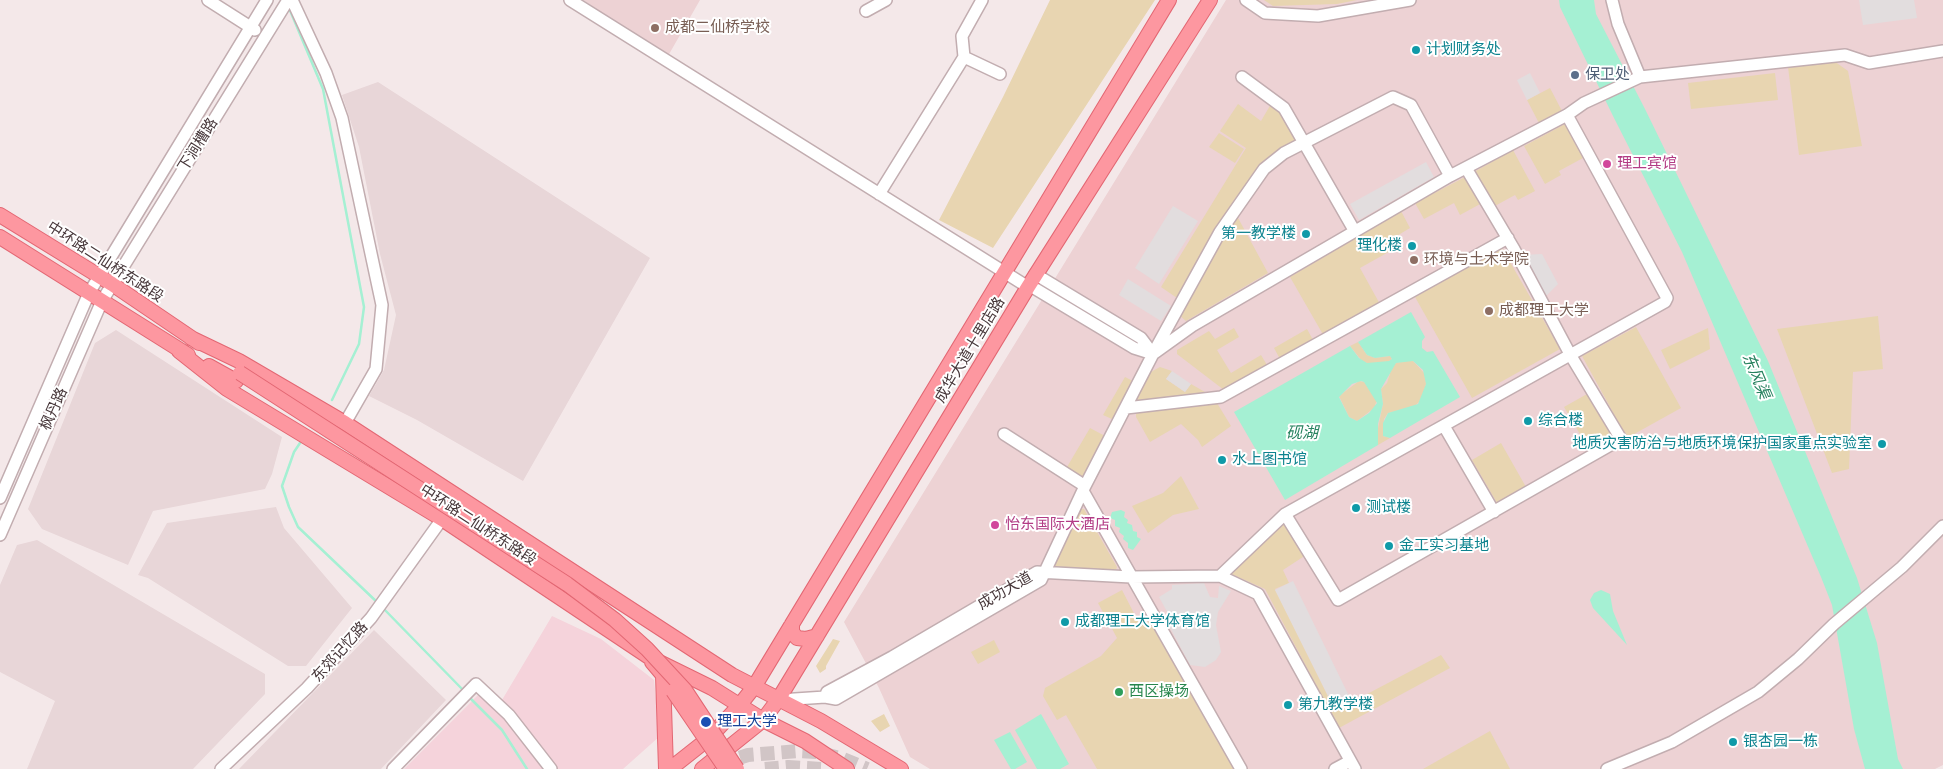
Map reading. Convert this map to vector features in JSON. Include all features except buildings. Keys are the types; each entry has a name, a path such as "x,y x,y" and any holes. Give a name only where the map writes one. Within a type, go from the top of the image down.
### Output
{"main road":[{"name":"成华大道十里店路","path":"668,769 708,738 739,706 754,686 1169,0"},
{"name":"成华大道十里店路","path":"702,769 763,720 778,700 1031,282 1210,0"},
{"name":"中环路二仙桥东路段","path":"0,215 112,284 191,338 238,377"},
{"name":"中环路二仙桥东路段","path":"0,237 180,351 228,389 442,519 649,658 712,688 763,720 805,741 847,769"},
{"name":"中环路二仙桥东路段","path":"191,338 239,361 345,424 726,671 821,721 901,769"},
{"name":"中环路二仙桥东路段","path":"180,351 238,377"},
{"path":"238,377 596,614 646,661 677,694 726,769"},
{"path":"238,377 567,584 615,620 647,649 685,690 737,769"},
{"path":"792,624 792,632 797,638 806,639 817,636"},
{"path":"649,658 663,675 668,769"}],"street":[{"path":"208,0 250,27 267,34"},
{"name":"下涧槽路","path":"99,276 266,0"},
{"path":"570,0 1003,272 1031,282 1134,348 1153,354"},
{"path":"866,11 886,0"},
{"path":"879,194 964,57 962,36 982,0"},
{"path":"1246,0 1266,13 1318,16 1410,0"},
{"path":"1612,0 1618,24 1637,78"},
{"path":"288,2 326,73 342,118 382,305 376,369 345,424"},
{"name":"下涧槽路","path":"112,284 288,2"},
{"path":"1153,354 1192,326 1354,230 1450,176 1637,78 1845,56 1869,63 1943,51"},
{"path":"964,57 1000,74"},
{"path":"1242,77 1284,108 1354,230"},
{"path":"1335,769 1352,765 1258,594 1220,576 1131,577 1044,573 1084,489 1153,354 1220,232 1264,169 1284,153 1303,142 1393,97 1411,105 1450,176"},
{"path":"1220,576 1285,514 1640,318 1665,302 1667,298 1567,114"},
{"path":"1285,514 1338,600 1621,439 1571,356 1508,238 1466,168"},
{"path":"1126,408 1221,397 1508,238"},
{"name":"枫丹路","path":"0,498 89,293 99,276"},
{"name":"枫丹路","path":"0,535 4,514 102,301 112,284"},
{"path":"1444,426 1494,512"},
{"path":"1004,434 1084,489 1131,577 1241,769"},
{"name":"东郊记忆路","path":"221,769 307,688 371,618 386,600 442,519"},
{"path":"1608,769 1672,742 1750,697 1798,659 1834,624 1879,587 1943,526"},
{"name":"成功大道","path":"778,700 825,697 828,692 892,657 1037,572 1044,573"},
{"path":"393,769 476,684 497,702 551,769"}],"shaded area":[{"name":"成都二仙桥学校","path":"583,0 700,0 668,56"},
{"path":"1050,0 1155,0 993,248 939,220 1003,97"},
{"name":"成都理工大学","path":"1226,0 1943,0 1943,765 1935,769 930,769 910,757 879,688 844,622"},
{"path":"1264,0 1357,0 1337,4 1273,6"},
{"path":"1859,0 1914,0 1917,18 1863,25"},
{"path":"1834,61 1848,71 1862,146 1799,155 1788,67"},
{"path":"1530,73 1540,93 1527,100 1517,80"},
{"path":"1775,73 1778,100 1691,109 1688,83"},
{"path":"378,82 650,258 523,481 417,420 369,396 384,370 396,315 380,254 359,147 342,95"},
{"path":"1550,88 1563,113 1540,125 1527,100"},
{"path":"1238,104 1261,121 1271,104 1281,111 1297,142 1262,164 1177,298 1161,287 1246,148 1220,131"},
{"path":"1565,124 1583,158 1559,171 1561,175 1545,184 1524,146"},
{"path":"1219,133 1244,149 1235,163 1209,147"},
{"path":"1513,150 1535,191 1518,200 1515,195 1493,207 1474,172"},
{"path":"1426,162 1434,177 1359,220 1350,204"},
{"path":"1467,176 1482,203 1460,215 1454,203 1424,219 1415,203"},
{"path":"1173,206 1198,221 1159,284 1135,268"},
{"path":"1401,211 1410,228 1390,240 1394,249 1360,268 1381,306 1325,338 1290,277"},
{"path":"1237,216 1268,273 1186,321 1179,315 1223,235"},
{"path":"1502,248 1560,349 1472,398 1415,297"},
{"path":"1542,254 1558,284 1544,298 1522,255"},
{"path":"1128,279 1171,306 1161,321 1119,295"},
{"path":"1878,316 1883,369 1853,372 1849,469 1832,473 1777,329"},
{"path":"1636,327 1681,408 1627,438 1582,356"},
{"path":"1234,328 1239,337 1217,350 1231,373 1261,355 1267,365 1224,390 1177,354 1177,350 1209,331 1215,339"},
{"path":"1708,328 1710,349 1670,369 1661,350"},
{"path":"1307,329 1313,340 1280,359 1274,348"},
{"path":"116,330 282,437 272,474 265,489 153,511 128,565 42,529 28,509 95,343"},
{"path":"1358,342 1367,355 1375,358 1390,356 1392,359 1386,363 1372,365 1362,361 1350,346"},
{"path":"1413,361 1425,374 1426,384 1422,399 1414,407 1388,413 1384,419 1383,436 1390,438 1378,445 1378,428 1383,404 1381,389 1387,383 1392,367 1396,363"},
{"path":"1160,367 1172,371 1166,379 1185,392 1191,384 1205,392 1205,395 1136,401 1135,398 1149,373"},
{"path":"1172,371 1191,384 1185,392 1166,379"},
{"path":"1125,377 1135,382 1114,420 1103,415"},
{"path":"1359,381 1364,382 1377,400 1374,408 1357,421 1349,417 1339,396"},
{"path":"1587,394 1611,435 1588,448 1564,407"},
{"path":"1217,403 1231,426 1202,447 1198,440 1181,424 1150,442 1136,417 1136,411"},
{"path":"1090,428 1107,437 1083,477 1067,467"},
{"path":"1501,443 1526,487 1497,503 1472,460"},
{"path":"1181,476 1199,509 1173,515 1148,533 1132,506 1163,493"},
{"path":"276,507 284,528 352,608 306,666 288,666 148,578 138,575 167,523"},
{"path":"1079,509 1084,509 1117,567 1115,573 1055,571 1052,564"},
{"path":"1285,519 1306,555 1283,570 1289,583 1275,589 1332,704 1349,696 1352,702 1441,655 1450,668 1339,728 1265,589 1229,573"},
{"path":"37,540 265,674 265,694 193,769 27,769 55,701 0,672 0,585 17,545"},
{"path":"1293,581 1349,696 1332,704 1275,590"},
{"path":"1204,583 1210,597 1218,598 1219,586 1231,591 1218,612 1216,625 1221,652 1216,660 1205,667 1190,665 1167,622 1171,619 1159,597 1172,589 1172,585"},
{"name":"西区操场","path":"1122,590 1140,625 1152,620 1236,769 1097,769 1066,715 1057,720 1043,696 1045,688 1101,656 1117,638 1098,603"},
{"path":"552,616 601,639 654,680 660,736 623,769 404,769 478,695 494,709 502,700"},
{"path":"374,630 446,700 381,769 239,769"},
{"path":"833,639 840,641 826,669 820,673 816,666"},
{"path":"994,640 1000,652 978,664 971,652"},
{"path":"884,714 890,726 880,732 871,721"},
{"path":"1490,731 1510,769 1423,769"}],"water":[{"name":"东风渠","path":"1559,0 1594,0 1596,14 1645,109 1768,361 1857,578 1877,643 1898,759 1903,769 1865,769 1854,729 1832,605 1821,577 1682,252 1613,116 1560,7"},
{"name":"砚湖","path":"1411,312 1425,337 1422,341 1422,348 1427,352 1433,351 1460,397 1390,438 1383,436 1383,423 1388,413 1418,404 1426,384 1423,370 1413,361 1396,363 1381,389 1383,404 1378,424 1378,445 1285,500 1234,412 1350,346 1359,358 1367,363 1389,361 1392,359 1390,356 1375,358 1367,355 1358,342","holes":["1364,382 1377,403 1369,413 1357,421 1349,417 1339,397 1352,384"]},
{"path":"1121,510 1125,512 1124,517 1128,520 1127,523 1132,525 1133,531 1137,532 1137,537 1141,539 1133,550 1128,548 1128,543 1119,532 1120,528 1115,526 1115,520 1110,518 1112,512"},
{"path":"1601,590 1610,594 1613,611 1627,645 1593,608 1590,600 1594,593"},
{"path":"1041,714 1069,764 1060,769 1037,769 1015,730"},
{"path":"1010,732 1027,762 1015,769 1011,769 994,740"}],"waterway":[{"path":"289,8 323,89 364,307 359,344 332,400"},
{"path":"302,440 294,452 282,486 298,527 378,603"},
{"path":"382,607 464,691"},
{"path":"469,697 502,730 527,769"}],"tunnel":[{"path":"720,764 748,755 799,751 817,752 843,759 867,769"},
{"path":"765,769 788,767 823,769"}],"place":[{"name":"成都二仙桥学校","path":"655,28"},
{"name":"计划财务处","path":"1416,50"},
{"name":"保卫处","path":"1575,75"},
{"name":"理工宾馆","path":"1607,164"},
{"name":"第一教学楼","path":"1306,234"},
{"name":"理化楼","path":"1412,246"},
{"name":"环境与土木学院","path":"1414,260"},
{"name":"成都理工大学","path":"1489,311"},
{"name":"综合楼","path":"1528,421"},
{"name":"地质灾害防治与地质环境保护国家重点实验室","path":"1882,444"},
{"name":"水上图书馆","path":"1222,460"},
{"name":"测试楼","path":"1356,508"},
{"name":"怡东国际大酒店","path":"995,525"},
{"name":"金工实习基地","path":"1389,546"},
{"name":"成都理工大学体育馆","path":"1065,622"},
{"name":"西区操场","path":"1119,692"},
{"name":"第九教学楼","path":"1288,705"},
{"name":"理工大学","path":"706,722"},
{"name":"银杏园一栋","path":"1733,742"}]}
